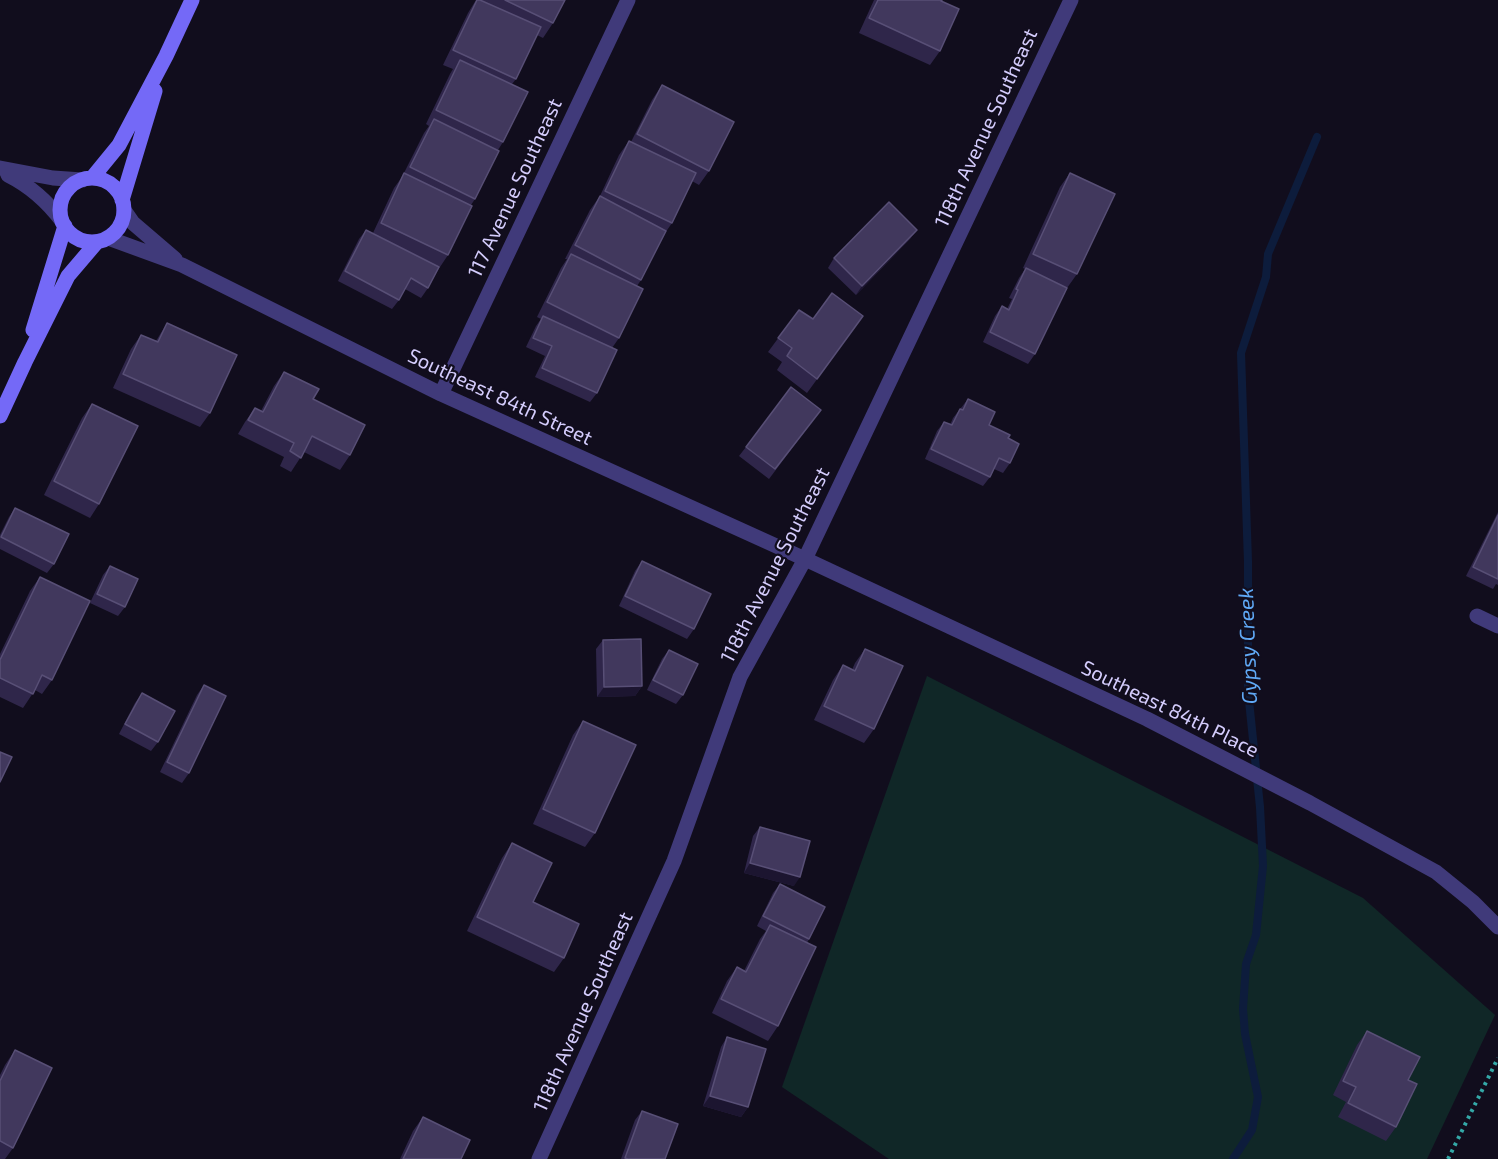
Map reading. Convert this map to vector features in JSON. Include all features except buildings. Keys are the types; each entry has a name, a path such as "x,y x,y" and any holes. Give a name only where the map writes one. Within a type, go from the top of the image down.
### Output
{"street":[{"path":"25,362 63,223 60,209 62,199 68,189 87,179 119,145 166,56 192,0"},
{"name":"117 Avenue Southeast","path":"441,394 628,0"},
{"name":"118th Avenue Southeast","path":"539,1159 674,861 740,677 805,559 1071,0"},
{"path":"0,416 68,276 103,240 116,231 122,222 123,205 166,56"},
{"path":"0,170 108,183 117,190 123,205"},
{"path":"0,170 25,184 51,206 76,237 86,242 103,240"},
{"name":"Southeast 84th Street","path":"123,205 133,223 182,265"},
{"name":"Southeast 84th Street","path":"103,240 182,265 441,394 805,559"},
{"name":"Southeast 84th Place","path":"805,559 1148,719 1311,803 1436,872 1473,902 1498,927"},
{"path":"1476,616 1498,626"}],"path":[{"path":"1448,1159 1498,1058"}],"green space":[{"path":"927,676 1363,898 1495,1015 1427,1159 889,1159 782,1087"}],"waterway":[{"name":"Gypsy Creek","path":"1233,1159 1252,1130 1258,1097 1245,1034 1243,1009 1246,964 1256,935 1263,866 1260,807 1248,691 1248,562 1241,353 1266,277 1268,254 1317,137"}]}
